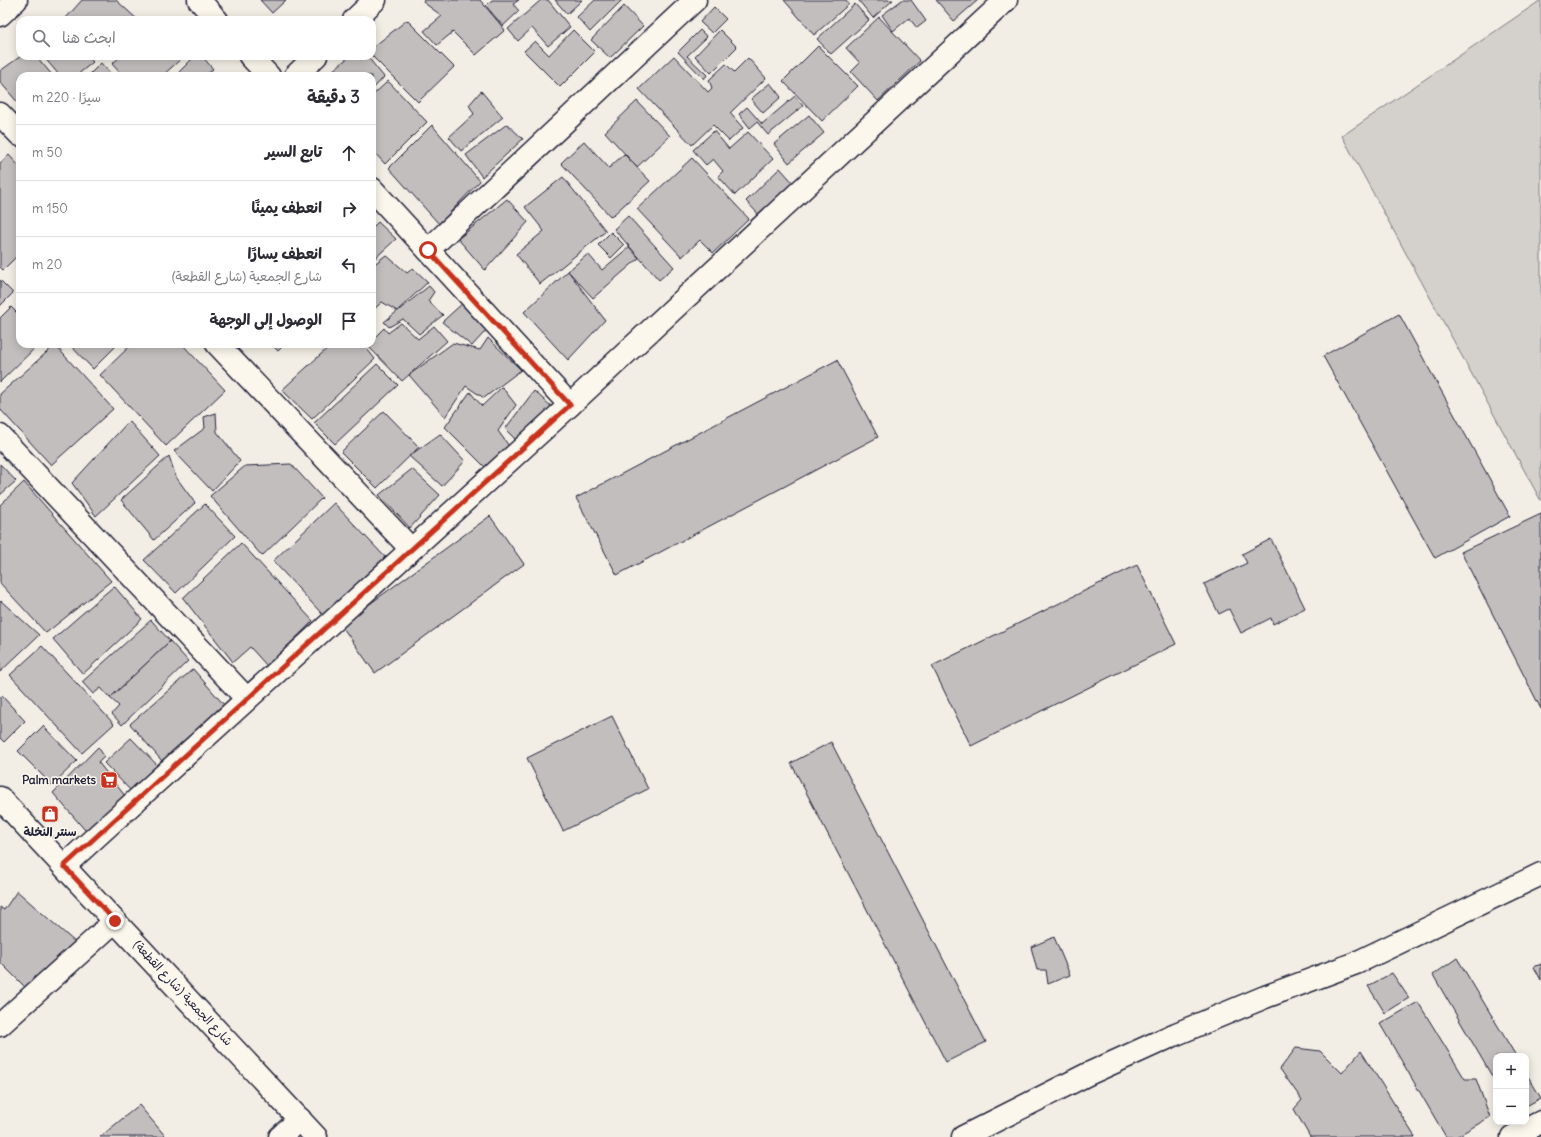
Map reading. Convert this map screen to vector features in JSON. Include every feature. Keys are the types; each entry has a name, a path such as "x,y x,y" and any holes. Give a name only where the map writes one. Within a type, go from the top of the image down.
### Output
{"street":[{"path":"0,15 16,0"},
{"path":"199,0 213,16"},
{"path":"358,16 375,0"},
{"path":"428,250 695,0"},
{"path":"64,866 570,405 1006,0"},
{"path":"254,60 265,72"},
{"path":"299,72 312,60"},
{"path":"0,114 16,131"},
{"path":"376,193 570,405"},
{"path":"221,348 411,550"},
{"path":"0,436 247,699"},
{"name":"شارع الجمعية (شارع القطعة)","path":"0,798 316,1137"},
{"path":"963,1137 1095,1071 1258,1000 1356,963 1541,874"},
{"path":"0,1025 115,921"},
{"path":"280,1137 300,1119"},
{"path":"1512,1137 1541,1122"}],"shaded area":[{"path":"1541,0 1541,501 1342,136"}],"building":[{"path":"82,0 116,0 134,16 68,16"},
{"path":"260,0 286,0 272,13"},
{"path":"424,0 480,0 505,30 476,55 453,32 437,45 424,31 442,16 423,2"},
{"path":"492,0 519,0 513,4 519,11 503,26 486,6"},
{"path":"541,0 548,0 570,27 548,46 532,28 518,41 508,29"},
{"path":"555,0 582,0 567,14"},
{"path":"595,0 622,0 590,32 577,17"},
{"path":"784,0 846,0 849,4 814,35"},
{"path":"893,0 873,18 859,1"},
{"path":"902,0 911,0 926,21 917,28 909,18 893,31 882,15"},
{"path":"936,0 978,0 954,21"},
{"path":"855,4 869,20 831,54 817,39"},
{"path":"624,6 643,26 610,58 591,40"},
{"path":"714,7 726,19 712,33 700,22"},
{"path":"879,17 920,61 878,101 851,72 860,63 846,48"},
{"path":"407,20 454,67 418,102 376,60 376,45"},
{"path":"573,30 595,52 560,87 524,51 535,41 549,55"},
{"path":"700,30 707,37 687,56 707,75 704,79 678,52"},
{"path":"720,30 737,47 711,73 695,56"},
{"path":"818,46 858,86 822,121 783,81"},
{"path":"674,56 708,92 712,88 709,80 726,64 734,72 748,58 766,78 730,113 743,128 729,141 713,125 692,145 639,89"},
{"path":"16,60 39,60 50,72 16,72 16,100 0,82 0,71"},
{"path":"46,60 91,60 93,62 81,72 57,72"},
{"path":"116,60 180,60 166,72 119,72 112,64"},
{"path":"191,60 205,60 213,69 210,72 179,72"},
{"path":"345,60 370,60 384,77 376,86 376,72 331,72"},
{"path":"101,63 109,72 92,72"},
{"path":"388,81 427,122 385,164 376,154 376,92"},
{"path":"770,83 781,97 763,113 751,99"},
{"path":"481,91 503,117 461,151 449,137 474,114 469,105"},
{"path":"795,96 803,106 768,135 757,122 750,128 739,114 747,107 762,124"},
{"path":"637,101 670,136 637,167 605,132"},
{"path":"809,115 824,133 789,163 774,144"},
{"path":"507,124 523,139 482,177 466,155"},
{"path":"432,125 480,181 439,224 389,168"},
{"path":"714,131 729,149 748,132 773,159 735,195 718,176 723,171 713,159 706,165 693,150"},
{"path":"584,141 609,168 624,154 650,181 611,217 561,163"},
{"path":"9,155 16,163 16,257 3,270 0,267 0,163"},
{"path":"692,158 749,219 713,253 700,240 682,257 637,209"},
{"path":"780,168 796,186 762,218 746,201"},
{"path":"563,177 606,231 540,284 516,254 544,231 525,207"},
{"path":"507,199 528,222 485,270 458,239"},
{"path":"628,216 674,267 659,280 614,229"},
{"path":"378,222 396,239 376,257 376,224"},
{"path":"611,232 624,245 611,258 598,245"},
{"path":"629,247 639,258 593,298 568,271 588,254 602,270"},
{"path":"386,255 407,273 413,268 428,282 397,311 382,302 376,307 376,263"},
{"path":"568,271 605,320 568,360 524,312"},
{"path":"0,280 13,293 0,306"},
{"path":"429,286 434,292 428,301 443,315 419,334 403,319 389,327 384,322"},
{"path":"464,302 491,325 472,346 442,322"},
{"path":"11,307 16,312 16,348 35,348 0,382 0,318"},
{"path":"1399,314 1510,516 1435,558 1323,356"},
{"path":"401,323 418,339 434,326 447,341 402,381 370,348 376,348 376,336 384,328 388,333"},
{"path":"488,338 521,370 484,398 466,386 445,417 409,375 453,343 480,350"},
{"path":"52,348 58,348 113,409 51,465 0,409 0,394"},
{"path":"73,348 114,348 93,369"},
{"path":"128,348 186,348 225,390 166,446 100,375"},
{"path":"328,348 366,348 375,359 312,419 282,390"},
{"path":"837,360 878,437 617,575 576,498"},
{"path":"377,364 398,385 335,444 314,423"},
{"path":"502,387 516,405 498,431 509,446 485,467 445,427 470,392 482,406"},
{"path":"534,391 552,407 519,443 505,429"},
{"path":"384,411 419,447 377,488 341,452"},
{"path":"216,413 217,432 240,461 212,491 174,451 205,428 204,417"},
{"path":"129,421 160,456 96,516 72,483"},
{"path":"440,434 465,461 442,486 409,456"},
{"path":"169,456 176,477 195,503 154,540 121,500"},
{"path":"0,464 16,481 0,495"},
{"path":"291,464 322,498 262,556 210,496 245,466"},
{"path":"412,469 440,495 410,528 379,495"},
{"path":"24,482 111,581 46,633 0,583 0,505"},
{"path":"334,503 385,557 323,615 273,561"},
{"path":"205,504 235,536 176,593 144,560"},
{"path":"1541,514 1541,709 1461,552"},
{"path":"490,516 524,564 375,673 341,625"},
{"path":"1271,539 1305,608 1273,624 1271,618 1241,633 1229,609 1219,614 1204,584 1247,563 1242,554"},
{"path":"241,543 313,621 267,666 250,647 233,662 183,598"},
{"path":"1137,565 1176,644 971,746 932,666"},
{"path":"114,586 142,619 83,674 53,639"},
{"path":"1,601 39,635 0,672 0,602"},
{"path":"151,620 170,641 110,698 101,688 93,694 82,682"},
{"path":"170,641 188,661 122,725 112,714 119,706 110,698"},
{"path":"42,646 114,724 82,753 10,675"},
{"path":"193,669 225,706 162,761 130,724"},
{"path":"2,696 25,721 4,742 0,738 0,698"},
{"path":"612,716 648,789 563,831 527,758"},
{"path":"43,726 77,761 52,785 18,751"},
{"path":"131,738 160,768 133,793 104,763"},
{"path":"831,742 986,1042 946,1062 791,763"},
{"path":"98,747 104,756 98,762 130,802 91,837 53,793"},
{"path":"17,891 76,943 28,990 0,962 0,907 4,910"},
{"path":"1054,937 1070,975 1048,984 1046,970 1037,970 1031,947"},
{"path":"1457,958 1514,1053 1493,1053 1493,1078 1433,975"},
{"path":"1541,964 1541,980 1534,967"},
{"path":"1392,973 1409,998 1385,1013 1368,986"},
{"path":"1418,1002 1465,1079 1476,1079 1490,1117 1456,1137 1446,1137 1380,1024"},
{"path":"1296,1048 1320,1051 1342,1073 1361,1051 1415,1137 1310,1137 1294,1109 1302,1100 1280,1069"},
{"path":"1529,1078 1541,1098 1529,1104"},
{"path":"139,1105 166,1137 100,1137"}],"place":[{"name":"Palm markets","path":"109,780"},
{"name":"سنتر النخلة","path":"50,814"}],"route":[{"path":"115,921 64,866 570,405 428,250"}]}
